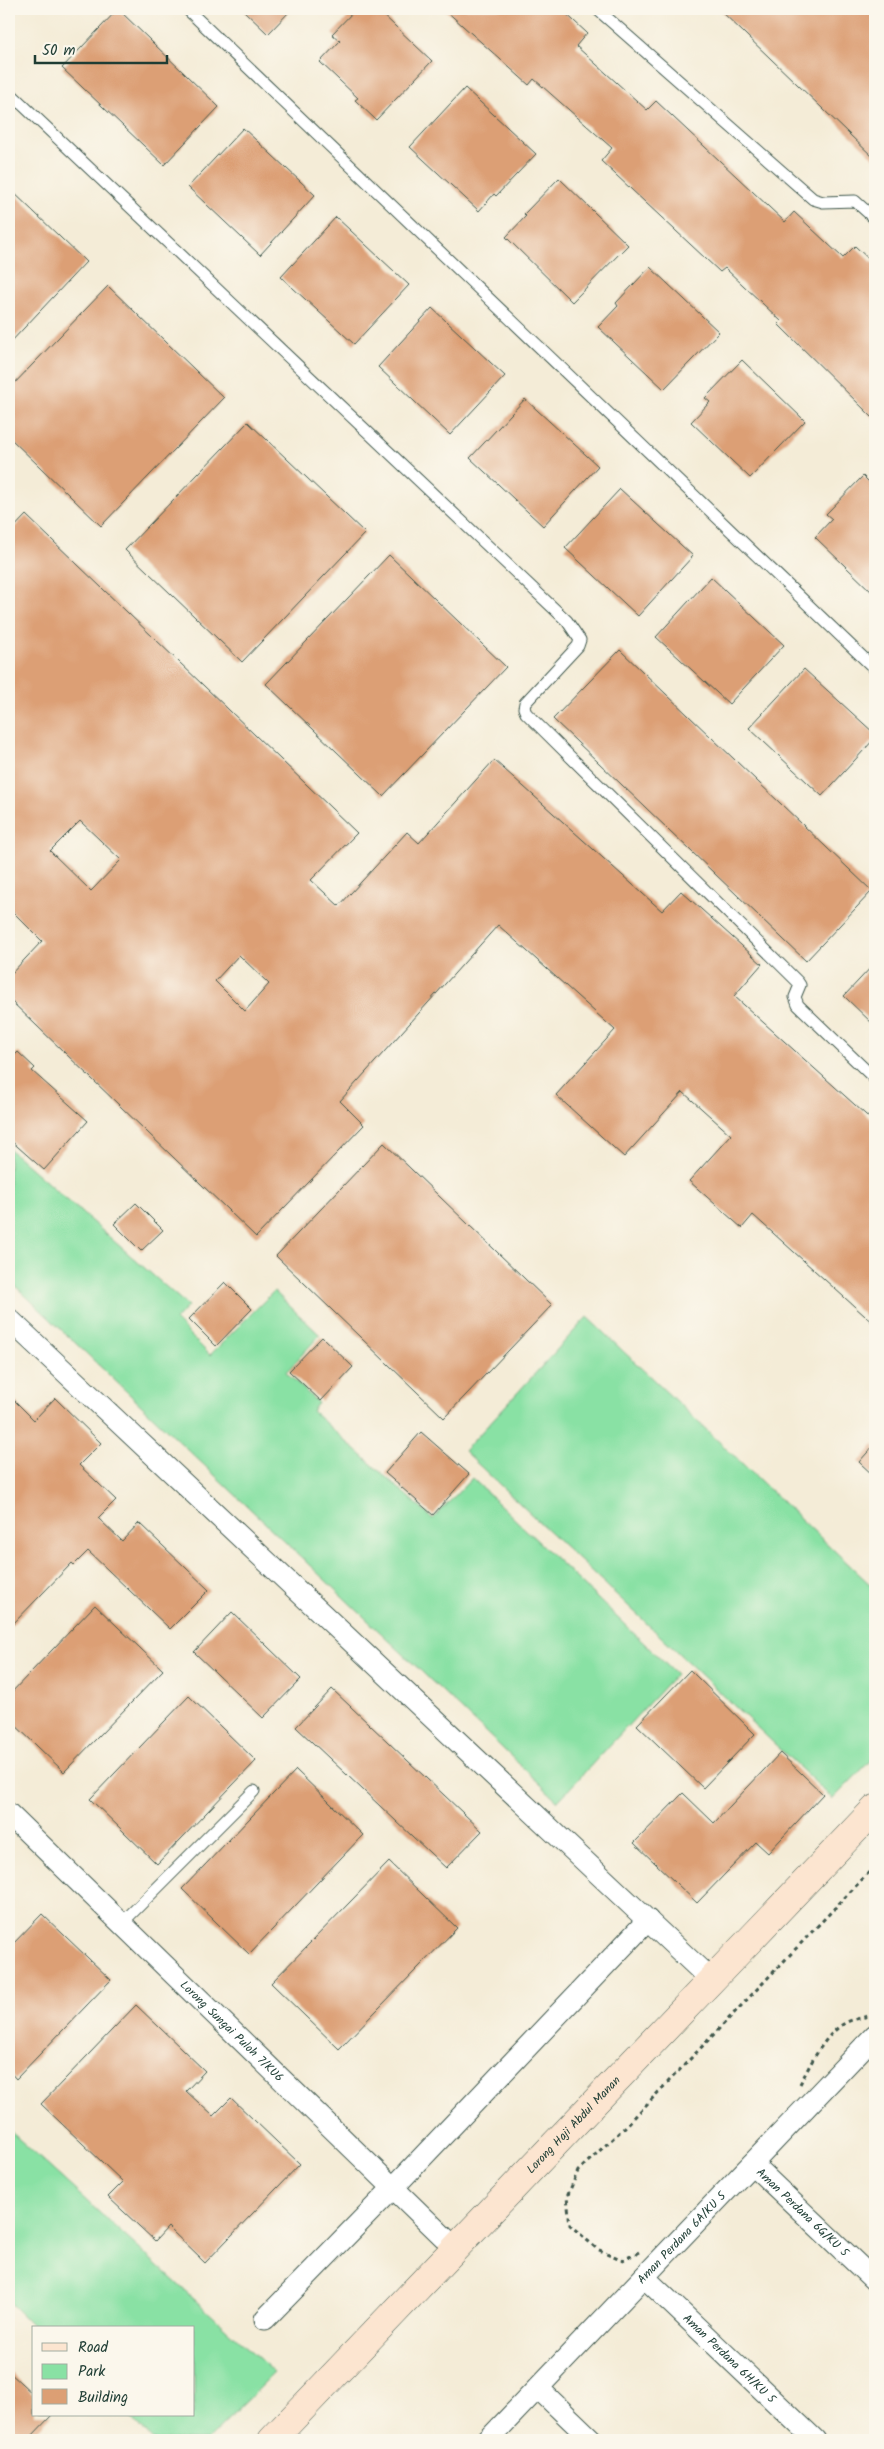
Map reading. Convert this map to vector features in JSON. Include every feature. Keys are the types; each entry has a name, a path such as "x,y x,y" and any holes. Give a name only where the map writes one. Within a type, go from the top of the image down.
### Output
{"street":[{"path":"9,1319 711,1980"},
{"name":"Lorong Haji Abdul Manan","path":"272,2440 875,1809"},
{"name":"Lorong Sungai Puloh 7/KU6","path":"9,1814 455,2248"},
{"path":"265,2319 393,2188 648,1920"},
{"name":"Aman Perdana 6A/KU 5","path":"488,2440 752,2164 871,2049"},
{"name":"Aman Perdana 6G/KU 5","path":"752,2164 875,2281"},
{"name":"Aman Perdana 6H/KU 5","path":"644,2277 814,2440"},
{"path":"538,2388 592,2440"}],"lane":[{"path":"187,9 875,669"},
{"path":"597,9 813,199 823,202 855,200 875,219"},
{"path":"9,92 567,621 580,640 578,646 525,703 526,713 798,982 800,985 796,1001 798,1005 875,1079"},
{"path":"121,1924 254,1791"}],"path":[{"path":"643,2250 623,2260 597,2249 570,2225 567,2197 578,2172 625,2127 875,1866"},
{"path":"799,2086 813,2059 832,2035 847,2022 872,2015 875,2010"}],"green space":[{"path":"9,1149 188,1306 175,1320 210,1355 274,1291 320,1335 286,1372 318,1403 312,1411 433,1519 472,1478 676,1674 558,1801 9,1280"},
{"path":"587,1317 875,1589 875,1756 833,1799 464,1451"},
{"path":"9,2130 275,2373 207,2440 154,2440 129,2416 195,2416 195,2326 33,2326 9,2302"}],"building":[{"path":"118,9 219,107 164,165 62,68"},
{"path":"242,9 292,9 268,34"},
{"path":"356,9 377,9 432,61 376,120 355,100 358,98 320,62 340,41 332,34"},
{"path":"444,9 561,9 587,33 576,46 647,110 656,101 785,222 794,212 843,258 855,246 875,265 875,420 778,324 781,321 725,268 720,272 601,161 612,148 534,79 529,85"},
{"path":"719,9 875,9 875,159"},
{"path":"465,88 536,154 479,211 410,147"},
{"path":"243,128 315,195 260,255 188,187"},
{"path":"559,178 628,245 572,302 506,237 526,216 524,214"},
{"path":"9,188 86,262 9,344"},
{"path":"336,217 409,285 354,344 281,277"},
{"path":"650,267 719,332 664,389 598,327 618,306 616,303"},
{"path":"108,286 224,398 101,526 9,437 9,389"},
{"path":"432,308 505,376 450,435 378,367"},
{"path":"742,360 805,421 750,478 691,422 710,402 705,398"},
{"path":"525,399 598,466 543,526 470,458"},
{"path":"248,422 365,533 242,662 125,550"},
{"path":"863,476 875,488 875,595 815,537 832,519 826,514"},
{"path":"620,489 693,556 638,616 565,548"},
{"path":"26,515 357,833 311,880 339,906 407,832 419,843 494,760 662,911 681,891 762,964 734,996 875,1123 875,1325 753,1215 742,1228 689,1181 731,1135 683,1092 624,1157 556,1095 615,1030 498,925 340,1101 364,1125 256,1237 9,999 9,976 42,941 9,908 9,533","holes":["80,821 121,860 91,891 50,851","239,955 269,984 245,1011 215,981"]},
{"path":"389,555 506,667 383,796 266,684"},
{"path":"711,577 784,645 729,704 656,637"},
{"path":"620,650 872,891 806,961 553,719"},
{"path":"804,669 875,734 875,738 822,796 749,728"},
{"path":"875,963 875,1026 844,996"},
{"path":"18,1052 35,1068 32,1071 88,1121 44,1170 9,1139 9,1061"},
{"path":"384,1143 552,1305 444,1418 276,1256"},
{"path":"136,1203 163,1230 141,1251 114,1224"},
{"path":"225,1282 252,1309 216,1346 189,1319"},
{"path":"322,1337 353,1367 321,1401 289,1371"},
{"path":"9,1395 34,1420 55,1398 101,1443 79,1465 116,1500 98,1518 122,1541 139,1523 209,1590 170,1629 88,1551 74,1565 72,1563 9,1628"},
{"path":"421,1432 469,1474 433,1515 385,1473"},
{"path":"875,1444 875,1477 859,1462"},
{"path":"95,1605 163,1670 64,1772 9,1719 9,1695"},
{"path":"232,1612 301,1679 263,1718 194,1652"},
{"path":"690,1670 755,1734 703,1788 637,1725"},
{"path":"332,1689 482,1831 446,1868 296,1727"},
{"path":"189,1696 256,1761 157,1864 90,1799"},
{"path":"780,1753 823,1794 768,1853 756,1842 697,1903 634,1843 683,1793 714,1823"},
{"path":"296,1770 363,1835 249,1954 182,1889"},
{"path":"389,1862 457,1928 339,2049 271,1983"},
{"path":"42,1914 111,1980 16,2079 9,2071 9,1948"},
{"path":"136,2005 205,2071 186,2091 213,2116 231,2098 300,2164 205,2263 168,2227 155,2241 108,2197 123,2182 41,2104"},
{"path":"9,2372 32,2393 32,2416 51,2416 28,2440 9,2440"}]}
